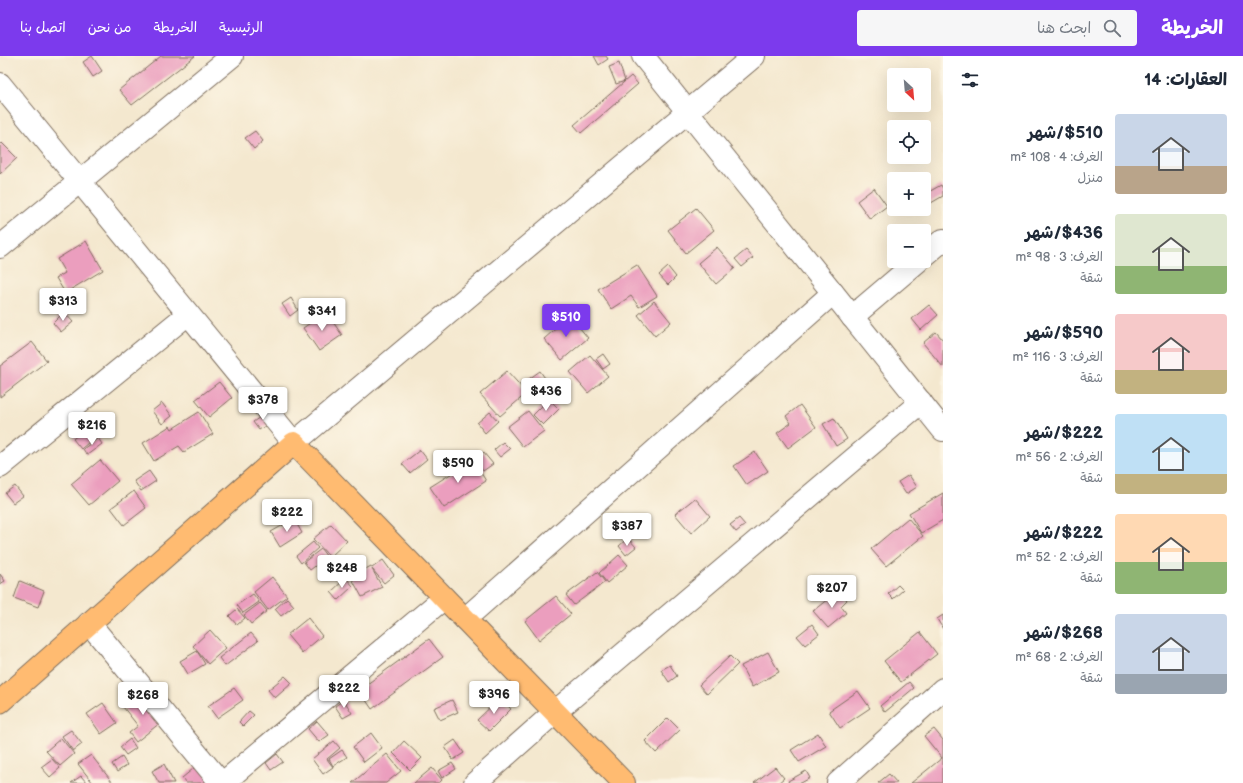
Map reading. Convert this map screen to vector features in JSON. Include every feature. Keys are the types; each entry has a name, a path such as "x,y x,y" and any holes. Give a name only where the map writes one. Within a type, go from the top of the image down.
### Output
{"main road":[{"path":"0,702 294,443 624,783"}],"street":[{"path":"0,247 232,56"},
{"path":"643,56 943,430"},
{"path":"0,84 294,443 754,56"},
{"path":"931,250 943,240"},
{"path":"852,317 910,268"},
{"path":"465,619 833,293"},
{"path":"0,467 188,314"},
{"path":"475,783 555,712 921,402"},
{"path":"89,623 222,783 444,598"},
{"path":"838,783 943,689"}],"building":[{"path":"92,56 102,71 93,77 83,62"},
{"path":"161,56 195,56 132,105 119,90"},
{"path":"594,56 606,56 608,59 599,65"},
{"path":"619,63 625,81 616,84 609,67"},
{"path":"631,76 638,84 581,133 574,125"},
{"path":"255,131 263,141 254,149 245,138"},
{"path":"2,143 17,158 0,174 0,145"},
{"path":"941,185 943,189 943,196 931,203 931,191"},
{"path":"874,188 887,206 870,219 857,201"},
{"path":"696,208 714,230 686,253 668,230"},
{"path":"86,241 103,270 65,293 56,278 65,273 57,259"},
{"path":"717,247 735,268 716,284 698,263"},
{"path":"746,250 753,258 742,267 735,259"},
{"path":"637,265 657,296 639,307 631,296 611,309 598,289"},
{"path":"668,267 676,277 668,285 659,275"},
{"path":"291,298 298,310 290,316 282,304"},
{"path":"654,301 671,322 655,336 638,315"},
{"path":"929,305 938,315 921,330 912,319"},
{"path":"64,312 73,322 61,332 53,323"},
{"path":"326,312 342,335 319,351 303,328"},
{"path":"570,316 588,338 562,360 544,339"},
{"path":"936,332 943,340 943,367 923,343"},
{"path":"32,342 47,361 0,397 0,366"},
{"path":"603,354 610,364 603,369 596,359"},
{"path":"590,355 608,376 588,393 570,372"},
{"path":"507,371 527,393 500,416 480,394"},
{"path":"540,371 547,381 533,391 526,381"},
{"path":"219,382 232,398 209,417 195,400"},
{"path":"549,399 559,409 543,425 533,415"},
{"path":"162,403 172,416 162,424 152,411"},
{"path":"800,405 816,427 788,448 777,433 791,423 786,416"},
{"path":"528,411 544,431 523,447 507,427"},
{"path":"199,412 213,434 184,452 179,446 154,461 143,443 170,426 172,429"},
{"path":"267,412 273,421 259,430 253,422"},
{"path":"490,412 498,421 485,433 477,423"},
{"path":"834,418 847,439 836,446 823,424"},
{"path":"87,427 96,436 81,449 73,439"},
{"path":"98,438 102,444 87,455 83,449"},
{"path":"503,442 510,449 500,457 494,450"},
{"path":"420,450 427,459 410,473 402,464"},
{"path":"483,452 493,464 483,471 474,459"},
{"path":"755,452 768,471 747,485 734,466"},
{"path":"100,460 118,481 89,505 71,484"},
{"path":"473,460 486,481 444,508 430,487"},
{"path":"149,471 156,481 141,491 134,481"},
{"path":"909,475 917,487 906,494 898,482"},
{"path":"15,486 23,496 13,503 5,493"},
{"path":"134,491 146,508 124,525 111,508"},
{"path":"943,493 943,520 921,533 909,513"},
{"path":"695,498 710,516 691,533 675,514"},
{"path":"739,518 745,525 736,532 730,525"},
{"path":"908,518 923,536 886,566 871,549"},
{"path":"294,519 302,533 280,547 271,532"},
{"path":"331,524 347,541 330,557 313,539"},
{"path":"628,538 636,547 626,555 619,546"},
{"path":"313,542 318,548 301,563 296,556"},
{"path":"321,549 327,557 310,570 304,562"},
{"path":"619,555 628,565 607,583 599,573"},
{"path":"383,560 394,575 384,583 372,569 382,587 362,597 351,577 371,566 372,568"},
{"path":"597,572 605,582 574,605 566,595"},
{"path":"0,574 5,581 0,584"},
{"path":"272,577 287,596 268,610 254,592"},
{"path":"346,578 353,586 338,600 331,592"},
{"path":"20,581 44,591 38,607 14,598"},
{"path":"898,585 903,590 893,599 888,594"},
{"path":"839,590 847,600 841,606 846,613 828,628 813,611"},
{"path":"253,594 259,602 243,613 237,605"},
{"path":"556,596 571,614 539,640 525,621"},
{"path":"287,598 294,606 281,616 275,609"},
{"path":"260,603 267,611 251,624 244,615"},
{"path":"237,609 245,618 237,625 229,616"},
{"path":"943,615 943,629 937,619"},
{"path":"308,618 322,636 302,653 287,635"},
{"path":"812,624 819,634 805,645 797,636"},
{"path":"210,630 226,648 208,664 193,646"},
{"path":"920,632 937,654 901,682 884,661"},
{"path":"251,633 258,641 225,666 219,658"},
{"path":"429,639 443,657 372,709 359,690"},
{"path":"197,651 205,664 188,674 180,661"},
{"path":"768,652 779,672 752,687 741,666"},
{"path":"730,656 738,664 707,694 699,685"},
{"path":"670,665 677,676 669,682 661,670"},
{"path":"285,676 292,683 275,698 268,690"},
{"path":"909,682 914,688 885,712 880,706"},
{"path":"234,688 243,700 217,718 208,706"},
{"path":"142,691 165,719 136,742 129,733 138,726 123,707"},
{"path":"858,691 870,708 840,728 829,711"},
{"path":"500,698 511,709 489,731 477,720"},
{"path":"344,700 352,713 343,718 335,706"},
{"path":"452,700 458,712 440,720 434,708"},
{"path":"103,703 117,723 101,734 87,714"},
{"path":"249,711 254,715 243,726 239,722"},
{"path":"668,718 680,730 656,753 645,741"},
{"path":"317,721 329,735 319,742 308,729"},
{"path":"934,729 943,740 943,783 911,783 942,758 924,736"},
{"path":"71,730 82,744 73,751 62,736"},
{"path":"371,733 382,748 364,762 353,747"},
{"path":"818,733 826,746 799,762 791,750"},
{"path":"61,738 74,754 60,766 46,751"},
{"path":"130,739 136,748 126,755 120,747"},
{"path":"455,740 464,753 453,760 445,747"},
{"path":"334,741 340,748 327,759 333,767 323,774 312,759"},
{"path":"404,741 422,758 410,770 393,753"},
{"path":"342,750 347,757 333,766 329,759"},
{"path":"277,754 283,762 271,770 266,763"},
{"path":"387,754 401,771 386,783 352,783"},
{"path":"91,755 113,783 93,783 78,764"},
{"path":"122,757 127,765 117,772 112,764"},
{"path":"52,759 60,768 50,777 41,767"},
{"path":"452,763 456,769 442,778 438,771"},
{"path":"164,764 174,783 159,783 152,771"},
{"path":"199,764 212,779 206,783 186,783 182,778"},
{"path":"775,767 784,778 778,783 754,783"},
{"path":"432,768 442,780 439,783 414,783"},
{"path":"806,771 810,778 801,783 789,783 788,781"},
{"path":"889,774 897,783 878,783"},
{"path":"81,776 87,783 71,783"}]}
